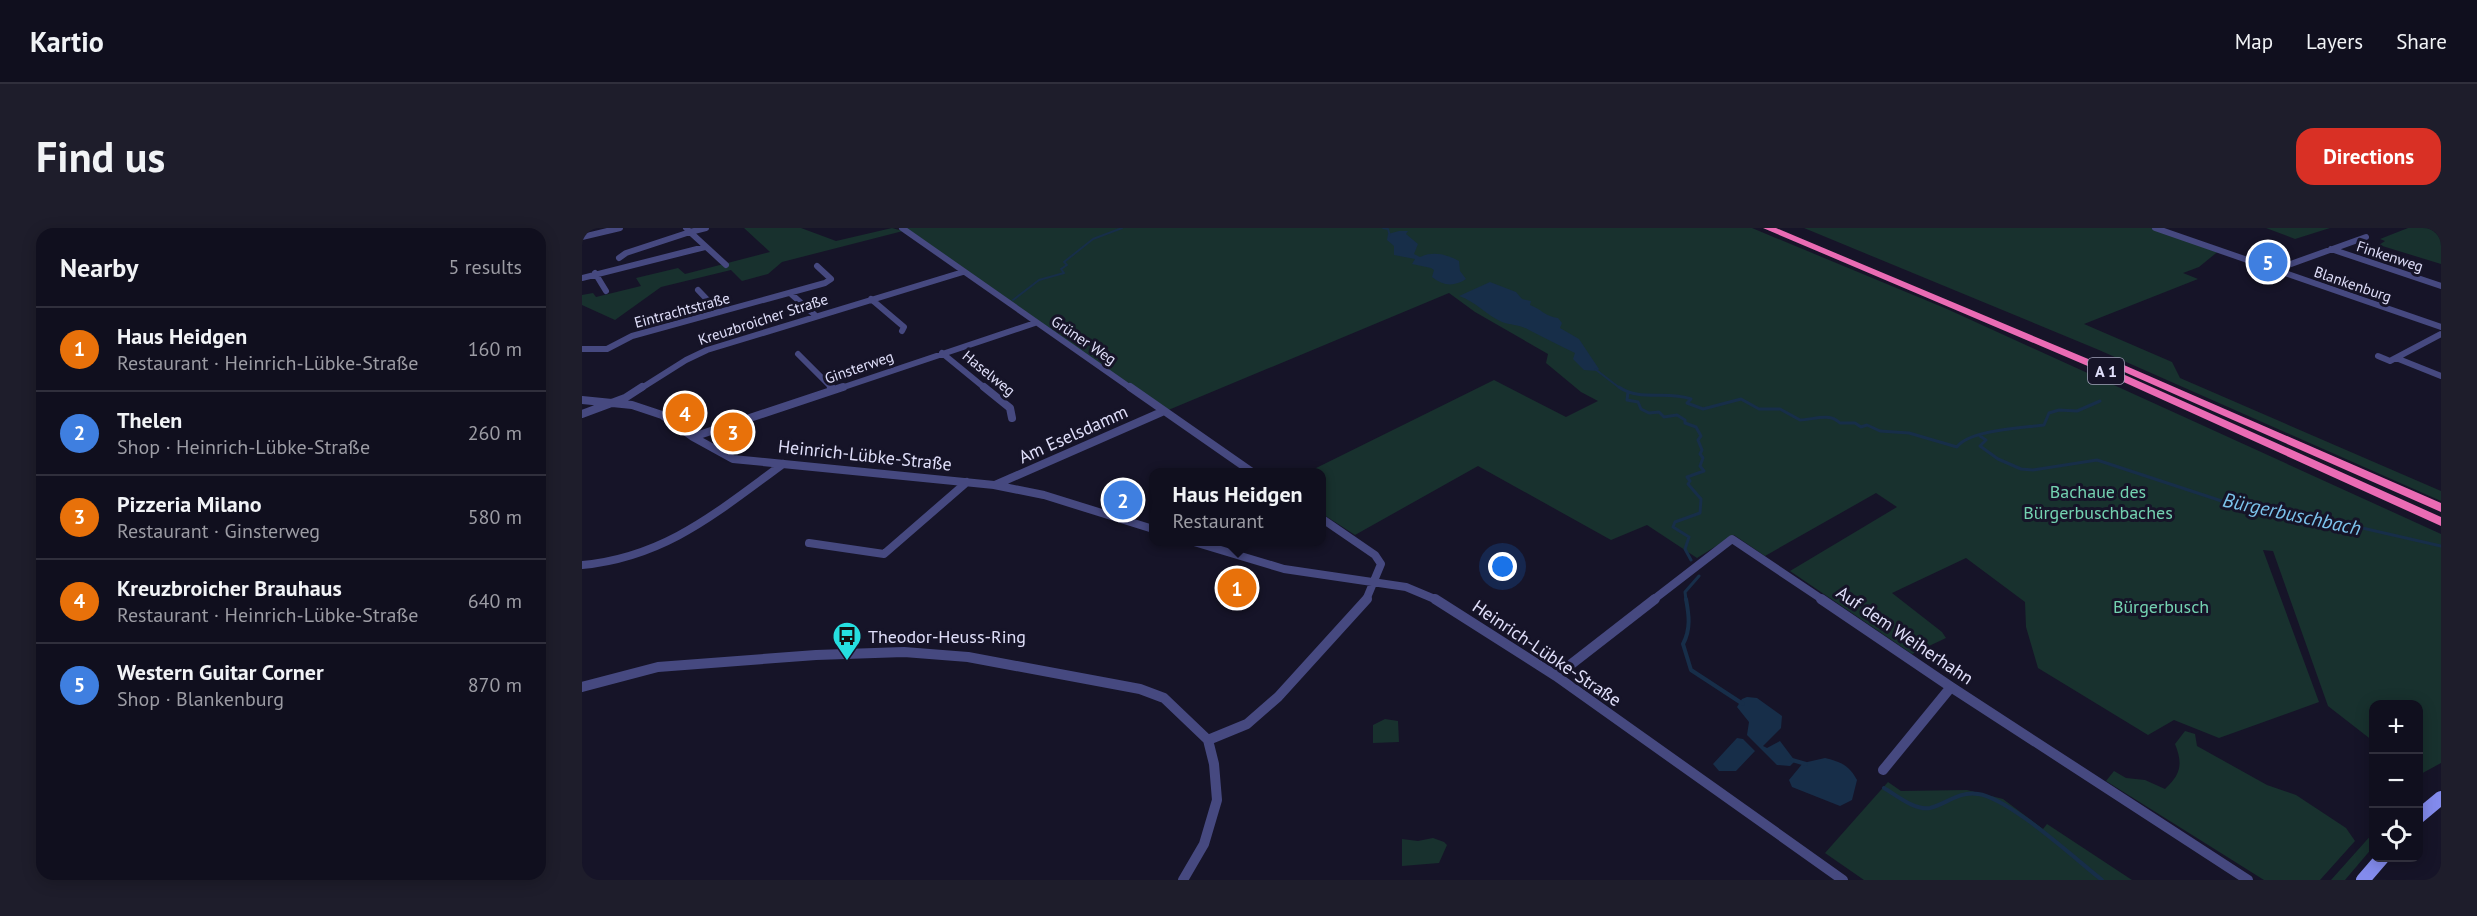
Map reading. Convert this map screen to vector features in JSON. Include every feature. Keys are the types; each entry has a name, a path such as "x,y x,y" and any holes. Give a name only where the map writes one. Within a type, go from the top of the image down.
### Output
{"highway":[{"name":"A 1","path":"1767,228 2090,364 2441,522"},
{"name":"A 1","path":"1789,228 2113,363 2441,508"}],"main road":[{"path":"2423,813 2441,798"},
{"path":"2363,880 2379,862"}],"street":[{"path":"582,237 620,228"},
{"path":"619,258 626,253 668,241 688,230 705,228"},
{"name":"Grüner Weg","path":"902,228 1035,323 1246,468"},
{"name":"Blankenburg","path":"2155,228 2441,327"},
{"path":"688,230 726,265"},
{"path":"2274,270 2366,237"},
{"path":"582,278 705,247"},
{"name":"Finkenweg","path":"2331,249 2441,286"},
{"name":"Eintrachtstraße","path":"582,349 607,349 632,336 790,293 831,279 817,266"},
{"name":"Kreuzbroicher Straße","path":"582,414 640,390 686,360 707,350 963,272"},
{"path":"595,273 606,291"},
{"path":"698,290 719,312"},
{"path":"790,293 816,316"},
{"path":"871,299 903,327 902,331"},
{"name":"Ginsterweg","path":"693,437 1035,323"},
{"path":"2378,356 2390,361 2441,334"},
{"name":"Haselweg","path":"942,353 1010,408 1012,418"},
{"path":"798,354 833,389"},
{"path":"2396,358 2441,376"},
{"name":"Heinrich-Lübke-Straße","path":"582,400 632,405 662,414 693,437 733,459 994,485 1044,495 1149,528"},
{"name":"Am Eselsdamm","path":"994,485 1164,411"},
{"path":"582,565 622,561 684,534 783,464"},
{"path":"809,543 884,554 967,482"},
{"path":"1208,740 1247,724 1278,697 1359,610 1374,583 1380,564 1375,555 1326,522"},
{"name":"Auf dem Weiherhahn","path":"1556,676 1732,539 1951,687 2248,880"},
{"name":"Heinrich-Lübke-Straße","path":"1208,546 1284,568 1406,587 1429,595 1556,676 1842,880"},
{"path":"582,687 658,667 847,653 904,652 968,657 1140,689 1164,698 1208,740 1214,764 1217,800 1204,844 1183,880"},
{"path":"1883,770 1951,687"}],"green space":[{"path":"744,228 801,228 836,241 892,228 903,231 782,262 768,274 742,281 731,270 661,287 615,320 582,305 582,295 593,293 596,297 641,286 636,278 678,268 685,274 770,252"},
{"name":"Bürgerbusch","path":"904,228 1752,228 1947,309 2441,534 2441,763 2423,773 2423,700 2369,700 2369,738 2328,706 2273,551 2263,550 2319,702 2219,738 2174,720 2148,735 2038,668 2026,627 2025,602 1966,558 1892,593 1942,632 1946,638 1912,654 1790,571 1897,507 1876,493 1765,556 1734,535 1697,558 1647,525 1611,540 1478,466 1355,535 1326,516 1326,468 1316,468 1494,380 1566,417 1598,401 1581,392 1546,363 1548,354 1475,312 1449,293 1166,411"},
{"path":"1804,228 2158,228 2221,249 2199,267 2183,273 2198,279 2084,324 2172,362 2180,378 2441,491 2441,501 2099,350"},
{"path":"2266,228 2330,228 2295,239"},
{"path":"2408,228 2441,228 2441,264 2379,245 2385,241 2380,239"},
{"path":"1385,719 1398,721 1399,742 1373,743 1373,725"},
{"path":"2185,731 2195,734 2197,746 2267,785 2296,795 2346,828 2355,841 2320,880 2264,880 2106,781 2114,771 2126,778 2145,780 2165,789 2179,768 2179,757 2175,744"},
{"path":"1888,782 1901,791 1967,790 2003,799 2043,829 2047,824 2132,880 1864,880 1825,853"},
{"path":"2369,837 2369,852 2345,880 2331,880"},
{"path":"1433,838 1447,845 1439,863 1402,866 1402,839 1418,841"}],"water":[{"path":"1408,231 1406,234 1418,244 1414,254 1420,257 1440,254 1459,261 1460,271 1466,279 1453,284 1444,284 1432,277 1434,270 1431,268 1412,264 1415,259 1394,255 1394,246 1387,240 1388,234"},
{"path":"1490,282 1516,292 1522,299 1531,301 1530,305 1558,318 1562,323 1560,328 1579,339 1599,369 1597,371 1584,370 1573,359 1575,353 1526,328 1502,322 1459,296"},
{"path":"1757,698 1782,716 1781,728 1763,746 1767,748 1780,741 1795,761 1790,766 1777,765 1747,735 1749,722 1737,707 1742,699"},
{"path":"1737,738 1743,739 1755,751 1736,771 1719,771 1713,764"},
{"path":"1825,758 1844,765 1857,780 1852,800 1840,806 1792,787 1789,780 1803,763"}],"waterway":[{"path":"1013,300 1039,280 1064,273 1061,269 1067,265 1064,262 1093,239 1122,228"},
{"name":"Bürgerbuschbach","path":"1383,228 1388,229 1390,236"},
{"name":"Bürgerbuschbach","path":"1595,369 1621,389"},
{"name":"Bürgerbuschbach","path":"1619,387 1636,394 1673,395 1691,399 1687,403 1703,409 1741,399 1759,409 1780,409 1800,420 1831,418 1840,423 1855,423 1861,427 1867,425 1880,431 1909,433 1957,447 1963,441 1984,433 2044,425 2049,413 2059,410 2077,411 2100,401"},
{"path":"1628,392 1627,400 1638,402 1641,409 1649,413 1659,412 1664,417 1677,415 1685,420 1685,423 1696,427 1701,436 1698,440 1702,450 1700,454 1703,458 1700,466 1704,471 1687,477 1690,481 1688,484 1701,499 1700,513 1675,522 1673,527 1689,537 1685,549 1691,560"},
{"name":"Bürgerbuschbach","path":"1980,436 1986,440 1980,446 1998,459 2021,469 2033,470 2097,460 2240,507 2323,519 2441,546"},
{"path":"1686,600 1685,592 1699,576"},
{"path":"1686,599 1689,622 1683,644 1691,670 1743,704"},
{"path":"1792,760 1806,764"},
{"path":"1884,788 1906,802 1924,808 1936,806 1964,794 1978,794 1991,798 2023,817 2102,880"}],"place":[{"name":"Western Guitar Corner","path":"2268,262"},
{"name":"Kreuzbroicher Brauhaus","path":"685,413"},
{"name":"Pizzeria Milano","path":"733,432"},
{"name":"Thelen","path":"1123,500"},
{"name":"Haus Heidgen","path":"1237,588"},
{"name":"Theodor-Heuss-Ring","path":"847,662"}],"park label":[{"name":"Bachaue des Bürgerbuschbaches","path":"2098,501"}]}
